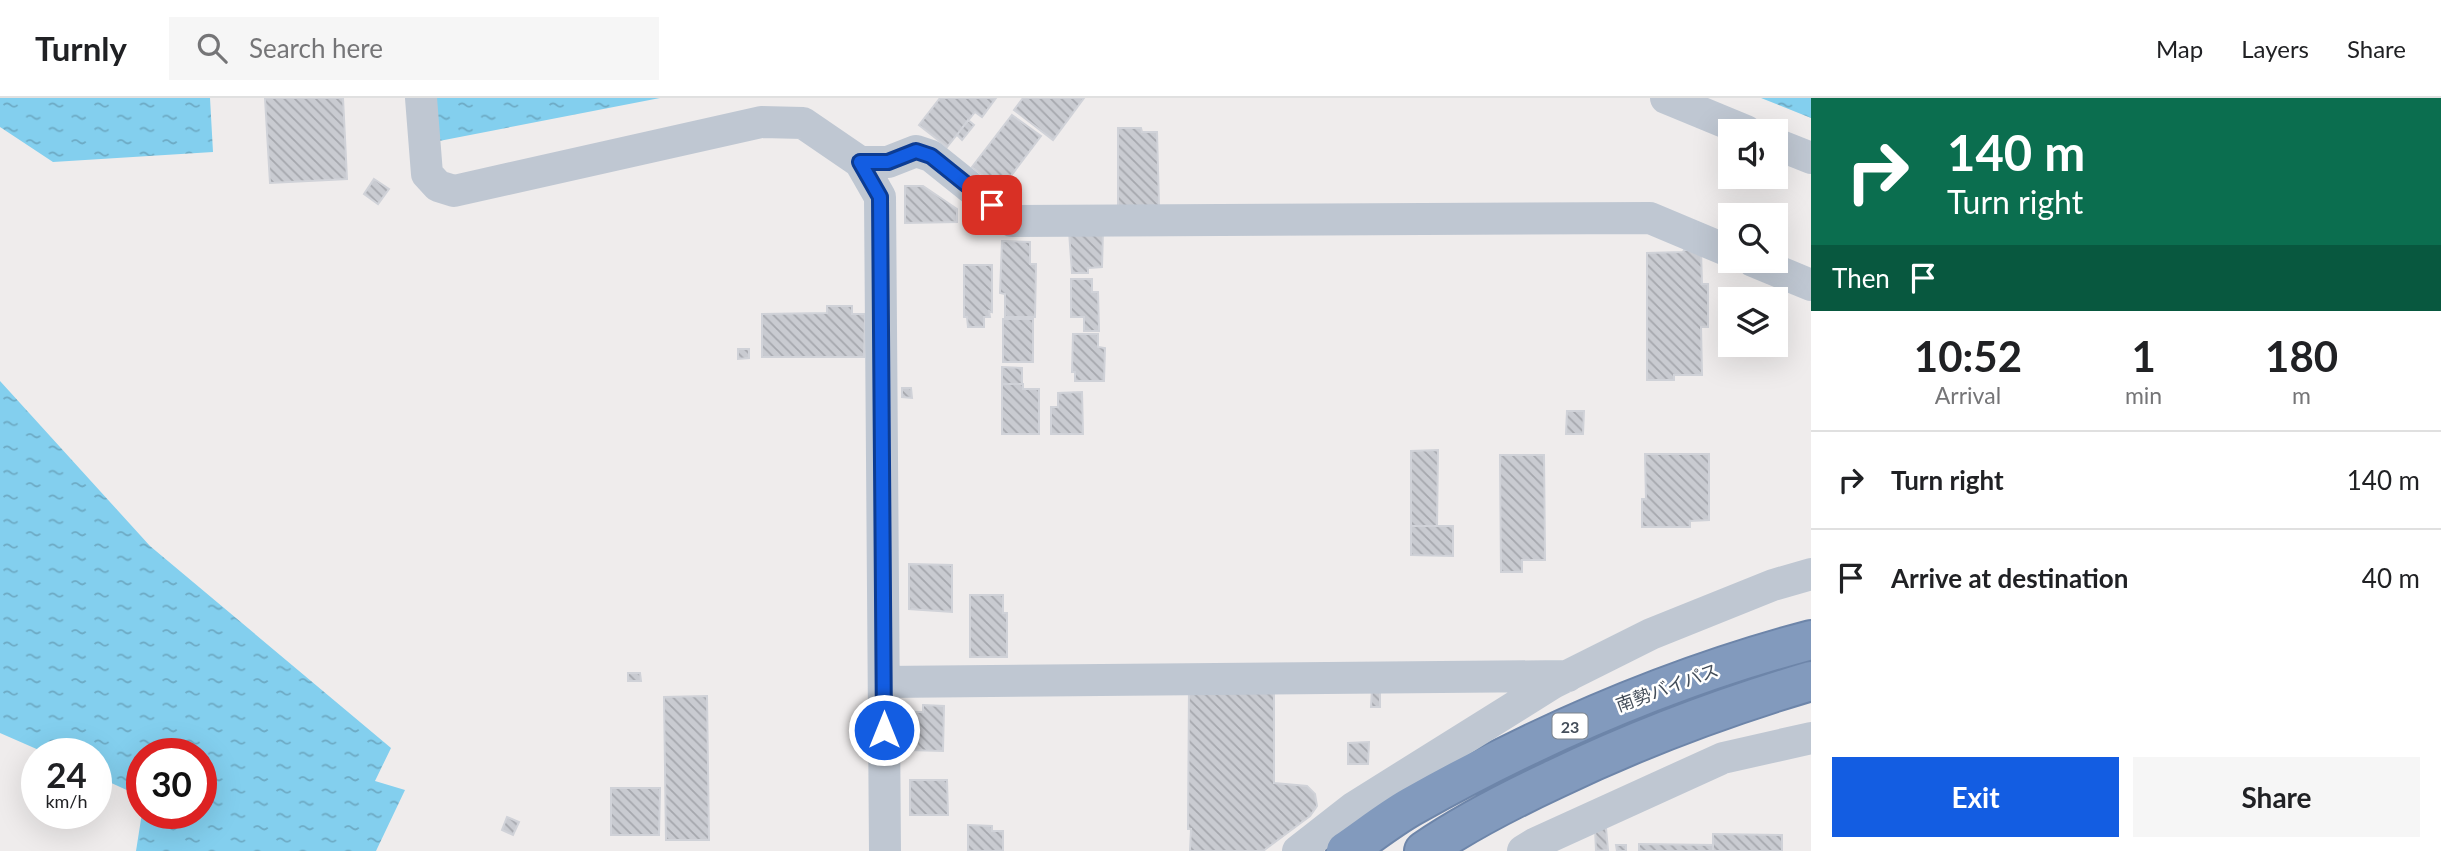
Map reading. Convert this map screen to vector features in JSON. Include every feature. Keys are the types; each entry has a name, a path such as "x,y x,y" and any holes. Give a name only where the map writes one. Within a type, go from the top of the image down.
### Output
{"highway":[{"name":"南勢バイパス","path":"1346,851 1410,807 1560,730 1693,676 1811,640"},
{"name":"23","path":"1424,851 1509,801 1639,741 1720,710 1811,681"}],"street":[{"path":"421,98 427,174 438,186 454,191 808,110 860,162 880,197 886,851"},
{"path":"1666,98 1718,119"},
{"path":"1788,149 1811,158"},
{"path":"860,162 888,162 916,151 931,156 1012,221 1650,218 1718,247"},
{"path":"1782,273 1811,285"},
{"path":"1298,851 1353,808 1568,676 1651,634 1773,585 1811,574"},
{"path":"884,682 1568,676"},
{"path":"1523,851 1723,758 1811,737"}],"water":[{"path":"0,98 210,98 213,152 53,162 0,127"},
{"path":"432,98 660,98 434,142"},
{"path":"1761,98 1811,98 1811,118"},
{"path":"0,381 150,546 391,748 375,781 405,790 376,851 136,851 139,829 217,829 217,738 126,738 126,790 112,783 112,738 21,738 21,742 0,733"}],"building":[{"path":"265,98 343,98 347,179 270,183"},
{"path":"940,98 996,98 982,117 975,112 947,147 919,125"},
{"path":"1023,98 1084,98 1053,140 1014,110"},
{"path":"1012,115 1041,136 1001,189 972,167"},
{"path":"968,120 974,125 962,140 957,135"},
{"path":"1118,128 1141,128 1142,132 1157,132 1159,206 1118,206"},
{"path":"374,179 389,189 378,204 364,194"},
{"path":"905,186 923,186 957,209 957,222 905,223"},
{"path":"1103,230 1102,267 1088,268 1088,273 1072,273 1069,231"},
{"path":"1002,241 1030,242 1030,264 1036,264 1035,317 1005,317 1005,294 1000,293"},
{"path":"1701,250 1702,284 1708,284 1708,327 1701,327 1702,375 1674,375 1674,380 1647,380 1647,253"},
{"path":"964,265 992,265 992,312 989,311 990,317 984,317 984,327 968,327 967,317 964,317"},
{"path":"1071,279 1092,279 1092,292 1098,292 1099,331 1084,331 1084,317 1071,317"},
{"path":"827,306 852,306 852,314 865,314 864,357 762,357 762,314 827,313"},
{"path":"1003,319 1033,319 1033,362 1003,362"},
{"path":"1073,334 1098,334 1098,347 1105,348 1104,381 1075,381 1075,372 1072,372"},
{"path":"738,349 749,349 749,358 738,359"},
{"path":"1002,367 1022,368 1022,384 1002,384"},
{"path":"1002,384 1023,384 1023,389 1039,389 1039,434 1002,434"},
{"path":"902,388 911,388 912,398 902,397"},
{"path":"1082,392 1083,434 1051,434 1051,407 1058,407 1058,393"},
{"path":"1567,411 1584,411 1583,434 1566,434"},
{"path":"1438,450 1437,526 1411,526 1411,451"},
{"path":"1645,454 1709,454 1709,520 1690,521 1690,527 1642,527 1642,499 1646,499"},
{"path":"1500,455 1544,455 1545,560 1522,560 1522,572 1501,572"},
{"path":"1411,526 1453,526 1453,556 1411,555"},
{"path":"909,564 952,565 952,612 909,609"},
{"path":"970,595 1003,595 1003,613 1007,613 1007,657 970,657"},
{"path":"628,673 640,673 641,681 628,681"},
{"path":"1189,688 1274,689 1274,783 1307,786 1315,794 1317,806 1310,816 1263,851 1190,851"},
{"path":"1372,688 1380,688 1380,707 1371,707"},
{"path":"707,696 709,840 666,840 664,697"},
{"path":"923,705 944,706 943,751 909,750 910,712 923,712"},
{"path":"1369,742 1368,764 1348,764 1348,743"},
{"path":"910,780 947,780 948,815 910,815"},
{"path":"611,788 660,788 659,835 611,835"},
{"path":"507,817 519,822 513,835 502,830"},
{"path":"968,825 992,826 992,831 1003,831 1003,851 968,851"},
{"path":"1595,828 1606,828 1608,850 1596,851"},
{"path":"1713,834 1782,835 1782,851 1713,851"},
{"path":"1639,844 1713,845 1713,851 1639,851"},
{"path":"1616,845 1626,845 1626,851 1617,851"}],"route":[{"path":"884,730 880,197 860,162 888,162 916,151 931,156 992,205"}]}
